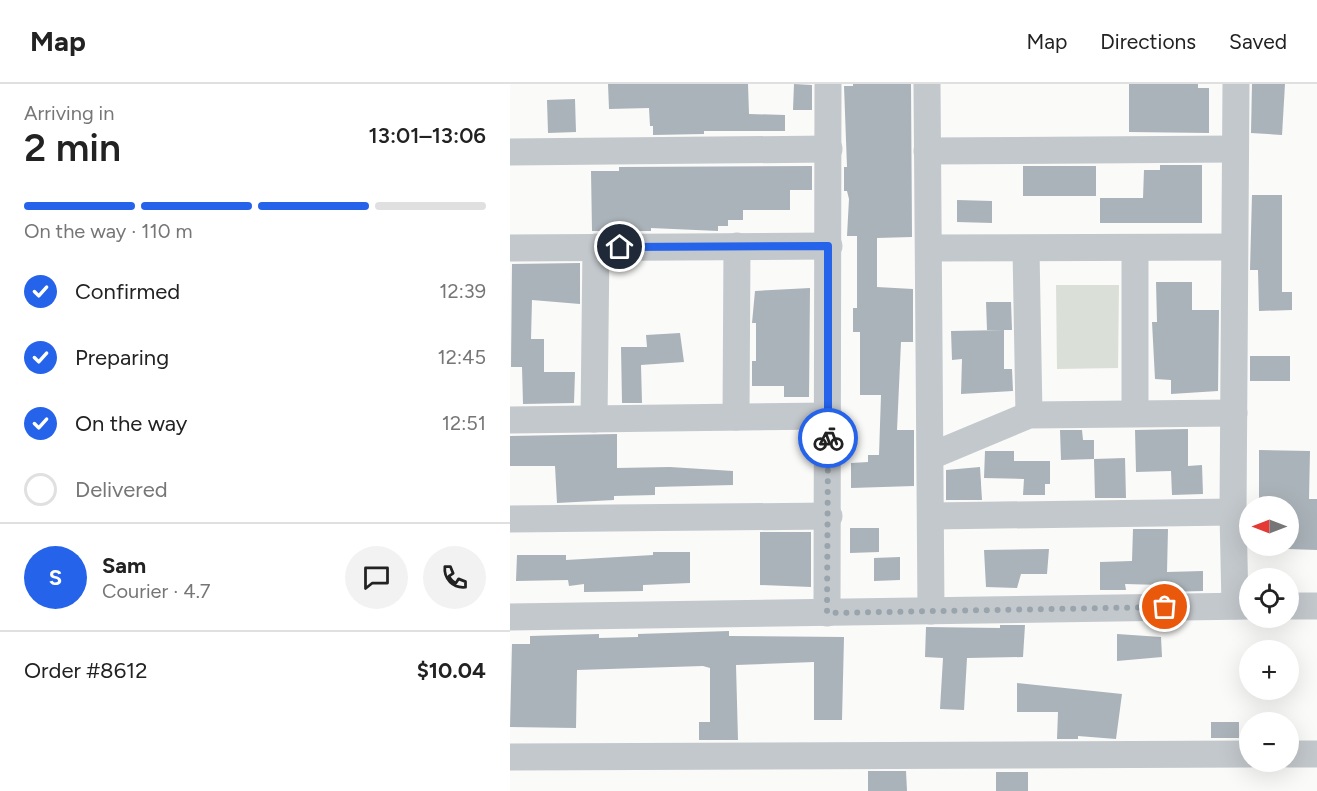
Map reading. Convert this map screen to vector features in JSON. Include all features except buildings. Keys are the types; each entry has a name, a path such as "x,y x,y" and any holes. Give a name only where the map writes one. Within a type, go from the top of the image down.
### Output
{"street":[{"path":"827,613 828,84"},
{"path":"927,84 931,611"},
{"path":"1236,84 1233,512 1239,575"},
{"path":"510,152 828,148"},
{"path":"927,151 1234,148"},
{"path":"736,417 737,246"},
{"path":"510,248 828,246"},
{"path":"930,248 1234,247"},
{"path":"594,419 596,248"},
{"path":"1135,248 1135,413"},
{"path":"1026,249 1029,415"},
{"path":"931,456 1029,415 1234,413"},
{"path":"510,420 828,416"},
{"path":"932,516 1233,512"},
{"path":"510,519 828,516"},
{"path":"510,617 1239,606"},
{"path":"1299,606 1317,606"},
{"path":"510,757 1239,754"},
{"path":"1299,754 1317,754"}],"shaded area":[{"path":"1056,285 1119,285 1118,368 1057,369"}],"way so far":[{"path":"828,438 827,613 1165,607"}],"route":[{"path":"620,247 828,246 828,438"}]}
